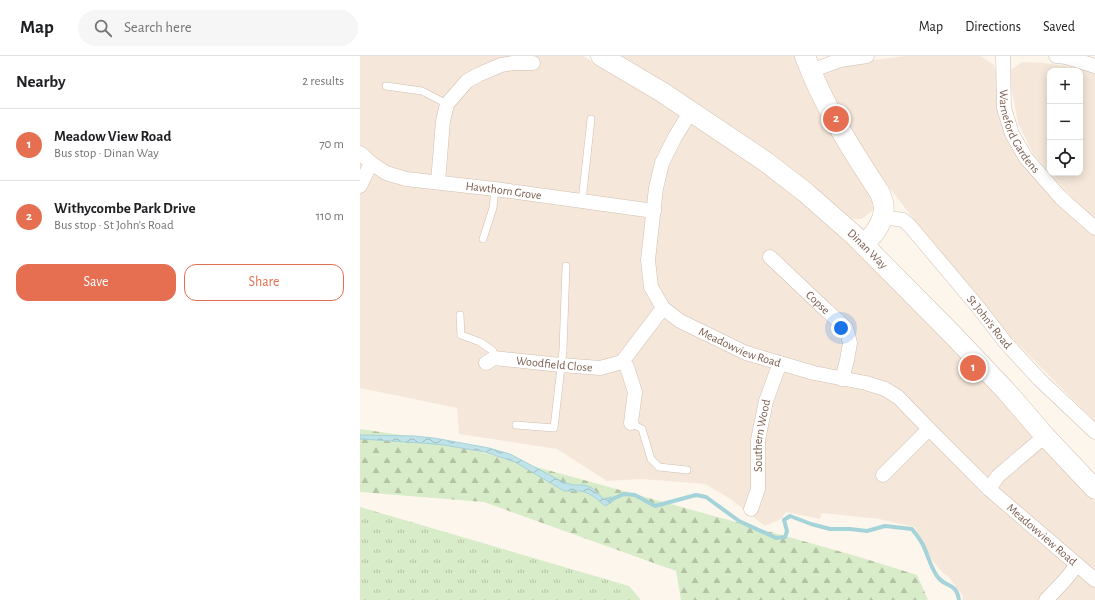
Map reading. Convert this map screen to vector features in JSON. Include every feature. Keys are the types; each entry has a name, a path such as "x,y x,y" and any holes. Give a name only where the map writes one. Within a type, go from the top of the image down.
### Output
{"street":[{"name":"Dinan Way","path":"601,56 691,111 766,162 805,192 864,244 1007,392 1045,436 1095,489"},
{"path":"864,244 872,237 883,217 884,203 880,193 842,134 823,98 808,63 867,56"},
{"name":"Warneford Gardens","path":"1003,56 1004,108 1012,134 1026,158 1060,198 1095,228"},
{"path":"1056,56 1066,57 1095,66"},
{"path":"438,182 443,121 447,104 467,81 480,74 513,62 533,63"},
{"name":"Meadowview Road","path":"691,111 675,137 662,163 656,188 648,260 651,287 663,308 680,321 746,353 814,373 866,383 885,389 898,397 988,489 1095,580"},
{"name":"Hawthorn Grove","path":"360,153 371,163 386,173 406,179 495,189 654,211"},
{"path":"360,186 371,163"},
{"name":"St John's Road","path":"883,217 903,220 910,226 978,307 1005,342 1039,379 1095,432"},
{"name":"Copse","path":"770,257 846,328 850,343 848,360 842,379"},
{"path":"632,422 635,392 627,367 622,362 663,308"},
{"name":"Woodfield Close","path":"490,361 600,368 622,362"},
{"name":"Southern Wood","path":"751,509 758,489 758,440 766,401 780,363"},
{"path":"884,475 889,459 928,429"},
{"path":"988,489 998,476 1045,436"},
{"path":"1046,600 1077,565"}],"lane":[{"path":"386,86 422,91 447,104"},
{"path":"582,201 591,119"},
{"path":"483,239 493,208 495,189"},
{"path":"516,425 554,428 563,350 566,266"},
{"path":"460,315 461,335 480,342 493,351 490,361"},
{"path":"632,422 642,429 651,459 659,467 687,470"}],"shaded area":[{"path":"360,56 583,56 681,112 775,178 868,259 959,349 1034,437 1095,502 1095,600 962,600 963,596 948,576 944,574 931,559 915,527 879,519 822,513 820,519 786,512 781,519 765,526 729,498 705,484 641,479 607,481 557,449 459,434 457,408 360,388"},
{"path":"616,56 796,56 873,201 873,210 862,219 849,219"},
{"path":"906,56 980,56 993,64 996,71 1004,123 1078,220 1095,236 1095,422 1002,328 919,226 862,152 830,94 821,72 856,62"},
{"path":"1022,62 1044,63 1078,68 1047,68 1047,170 1032,152 1018,123 1010,82 1011,70"},
{"path":"1083,69 1095,73 1095,223 1053,176 1083,176"}],"green space":[{"path":"360,429 435,440 856,556 917,575 928,600 681,600 676,571 484,502 360,492"},
{"path":"360,507 629,586 641,600 360,600"}],"water":[{"path":"360,435 434,438 489,448 510,454 563,482 573,485 585,485 592,488 603,498 615,498 612,502 605,506 587,493 580,491 564,491 515,462 485,452 444,445 360,439"}],"waterway":[{"path":"610,500 624,494 635,495 655,506 696,495 706,497 739,521 776,538 785,537 787,531 784,520 790,516 830,529 867,531 885,526 912,529 922,543 937,576 944,583 956,590 959,600"}],"place":[{"name":"Withycombe Park Drive","path":"836,119"},
{"name":"Meadow View Road","path":"973,368"}]}
